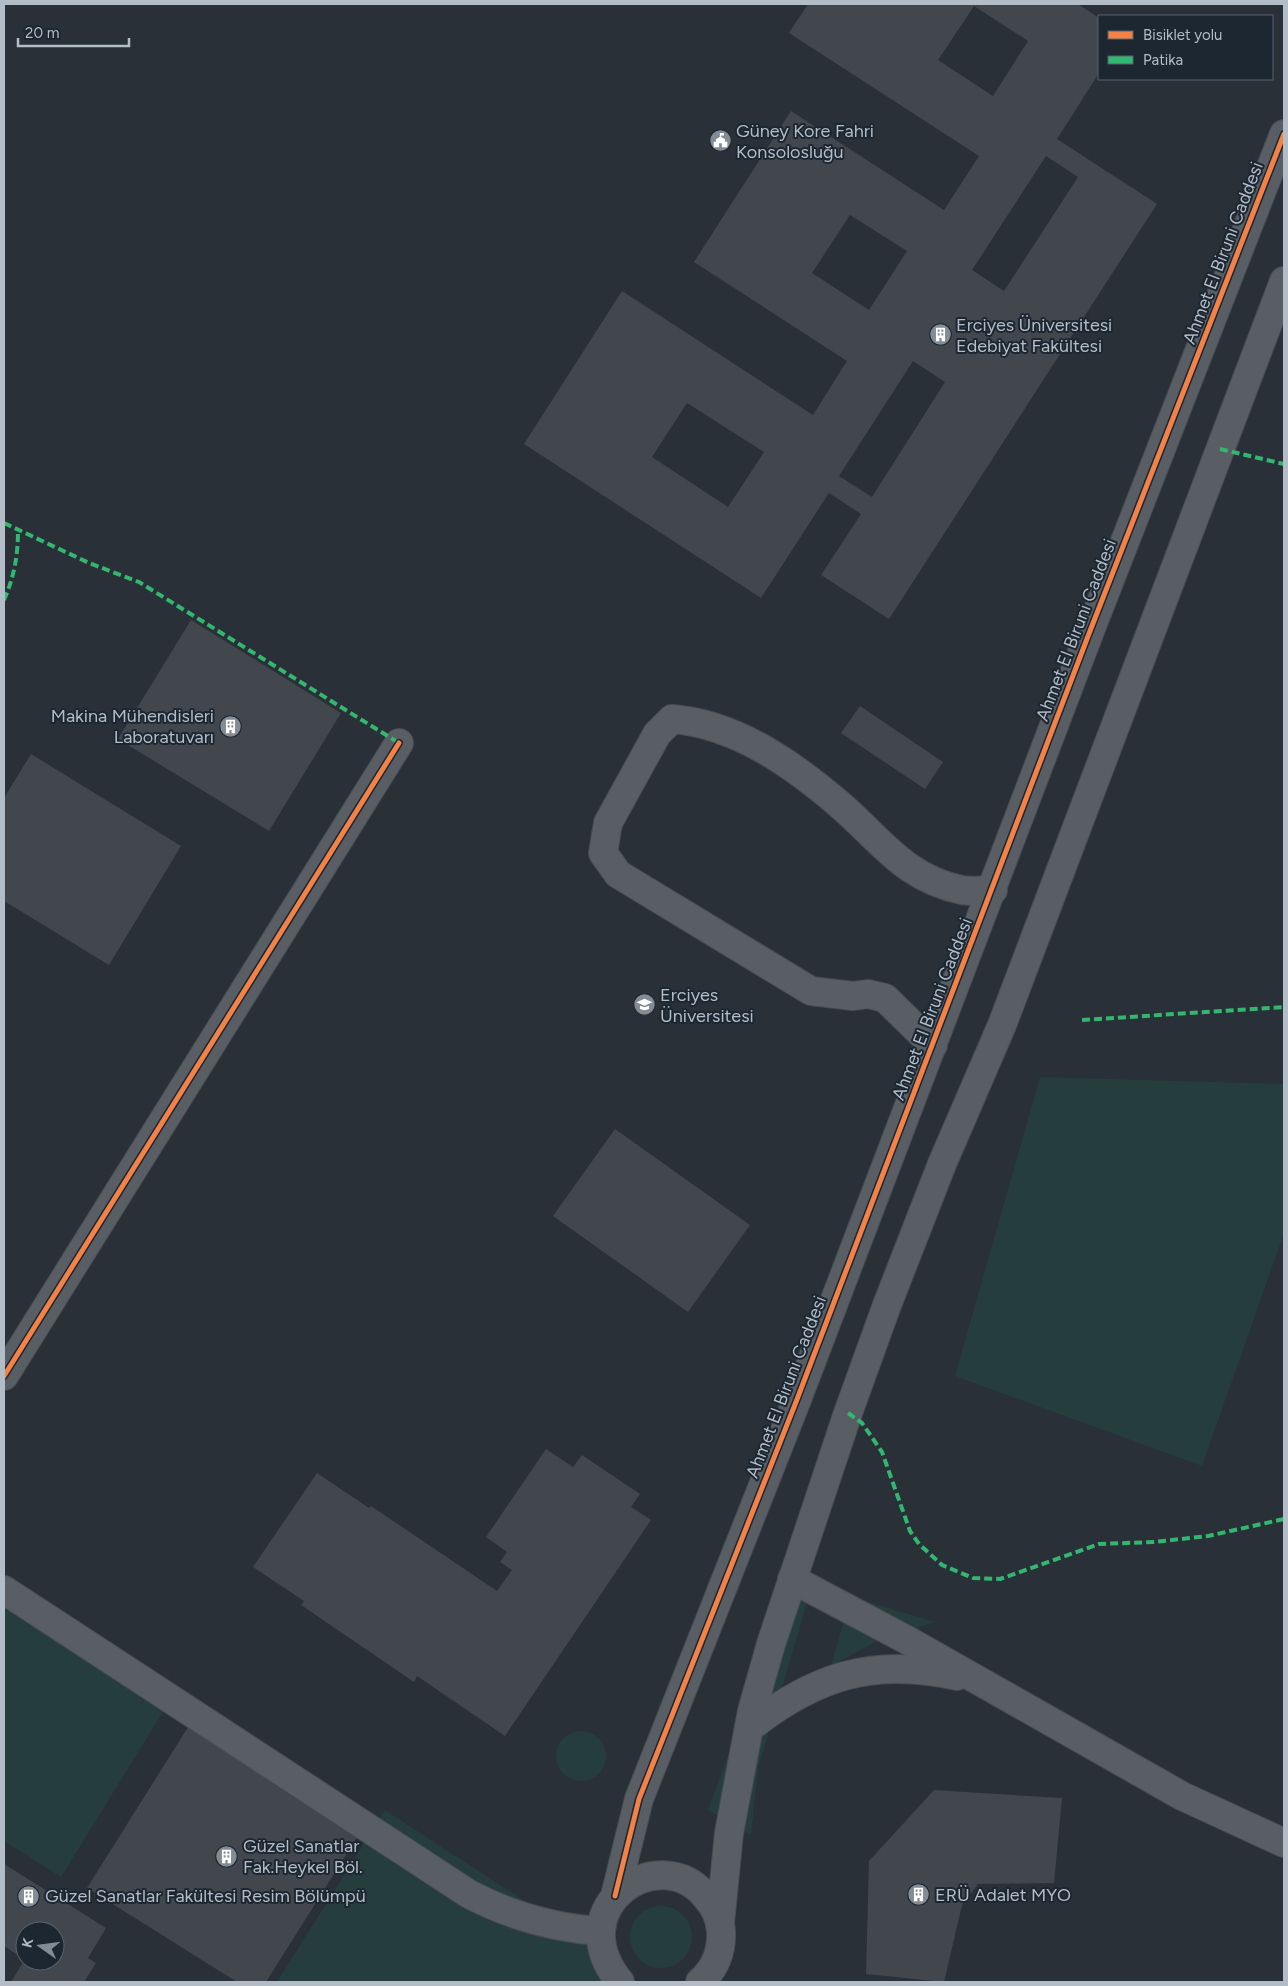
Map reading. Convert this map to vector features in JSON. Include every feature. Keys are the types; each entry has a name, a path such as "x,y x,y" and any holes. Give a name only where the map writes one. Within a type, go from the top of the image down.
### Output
{"street":[{"name":"Ahmet El Biruni Caddesi","path":"615,1896 639,1799 934,1045 1090,631 1284,134"},
{"path":"704,1980 717,1961 721,1942 720,1923 729,1833 749,1728 771,1644 792,1579 887,1305 942,1164 1002,1025 1284,281"},
{"path":"934,1045 885,998 868,994 853,996 811,991 618,874 603,853 608,823 657,734 672,719 695,721 726,730 795,768 840,805 898,862 930,880 963,891 993,890"},
{"path":"4,1376 399,744"},
{"path":"792,1579 997,1691 1182,1796 1284,1843"},
{"path":"4,1590 469,1894 493,1907 537,1922 572,1929 600,1931"},
{"path":"749,1728 776,1706 807,1689 840,1676 871,1670 904,1668 936,1672 967,1679 997,1691"},
{"path":"612,1977 601,1950 600,1931 605,1912 615,1896 630,1884 647,1877 667,1876 685,1880 701,1890 713,1905 720,1923"}],"green space":[{"path":"1040,1077 1284,1084 1284,1233 1202,1466 955,1376"},
{"path":"4,1593 172,1697 61,1877 4,1841"},
{"path":"809,1596 758,1768 751,1835 708,1810 741,1720 787,1611"},
{"path":"851,1597 935,1622 877,1641 831,1666"},
{"path":"581,1731 591,1733 599,1738 604,1746 606,1756 604,1766 599,1774 591,1779 581,1781 571,1779 563,1774 558,1766 556,1756 558,1746 563,1738 571,1733"},
{"path":"385,1810 623,1965 623,1982 277,1982"},
{"path":"661,1906 673,1908 683,1915 690,1925 692,1937 690,1949 683,1959 673,1966 661,1968 649,1966 639,1959 632,1949 630,1937 632,1925 639,1915 649,1908"}],"building":[{"name":"Erciyes Üniversitesi Edebiyat Fakültesi","path":"808,4 1078,4 1098,17 1098,75 1057,139 1157,204 889,619 821,575 861,514 829,493 761,598 524,444 622,291 813,415 847,361 694,262 791,111 944,210 979,156 789,33","holes":["974,6 1028,41 993,96 938,60","1046,156 1078,177 1004,291 972,270","850,215 907,251 869,310 812,273","913,361 945,382 872,497 839,476","687,403 764,452 728,507 652,457"]},
{"name":"Makina Mühendisleri Laboratuvarı","path":"191,620 341,713 269,831 118,739"},
{"path":"860,706 943,762 925,789 841,733"},
{"name":"Makina Mühendisleri Laboratuvarı","path":"31,754 181,846 109,965 4,901 4,798"},
{"path":"615,1129 750,1225 688,1312 553,1216"},
{"path":"546,1449 573,1467 582,1455 640,1494 631,1507 651,1520 505,1736 417,1676 414,1682 301,1605 304,1601 253,1567 317,1473 369,1508 371,1506 497,1591 512,1570 500,1562 507,1552 486,1537"},
{"name":"Güzel Sanatlar Fak.Heykel Böl.","path":"195,1716 366,1823 266,1982 237,1982 87,1888"},
{"name":"ERÜ Adalet MYO","path":"934,1790 1062,1798 1054,1883 978,1884 962,1905 944,1982 866,1974 869,1861"},
{"name":"Güzel Sanatlar Fakültesi Resim Bölümpü","path":"4,1864 106,1928 88,1958 96,1963 84,1982 11,1982 18,1971 65,1971 65,1921 15,1921 15,1953 4,1946"}],"marked path":[{"path":"1220,449 1284,464"},
{"path":"4,523 89,563 139,582 399,743"},
{"path":"4,600 15,566 18,530"},
{"path":"1082,1020 1284,1007"},
{"path":"848,1413 862,1423 882,1452 910,1531 919,1544 942,1565 973,1578 1000,1579 1099,1544 1154,1542 1208,1536 1284,1519"}],"cycle path":[{"path":"615,1896 639,1799 796,1402 1090,631 1284,134"},
{"path":"4,1376 399,743"}],"place":[{"name":"Güney Kore Fahri Konsolosluğu","path":"720,141"},
{"name":"Erciyes Üniversitesi Edebiyat Fakültesi","path":"940,335"},
{"name":"Makina Mühendisleri Laboratuvarı","path":"230,726"},
{"name":"Erciyes Üniversitesi","path":"644,1005"},
{"name":"Güzel Sanatlar Fak.Heykel Böl.","path":"227,1856"},
{"name":"ERÜ Adalet MYO","path":"919,1895"},
{"name":"Güzel Sanatlar Fakültesi Resim Bölümpü","path":"29,1896"}]}
